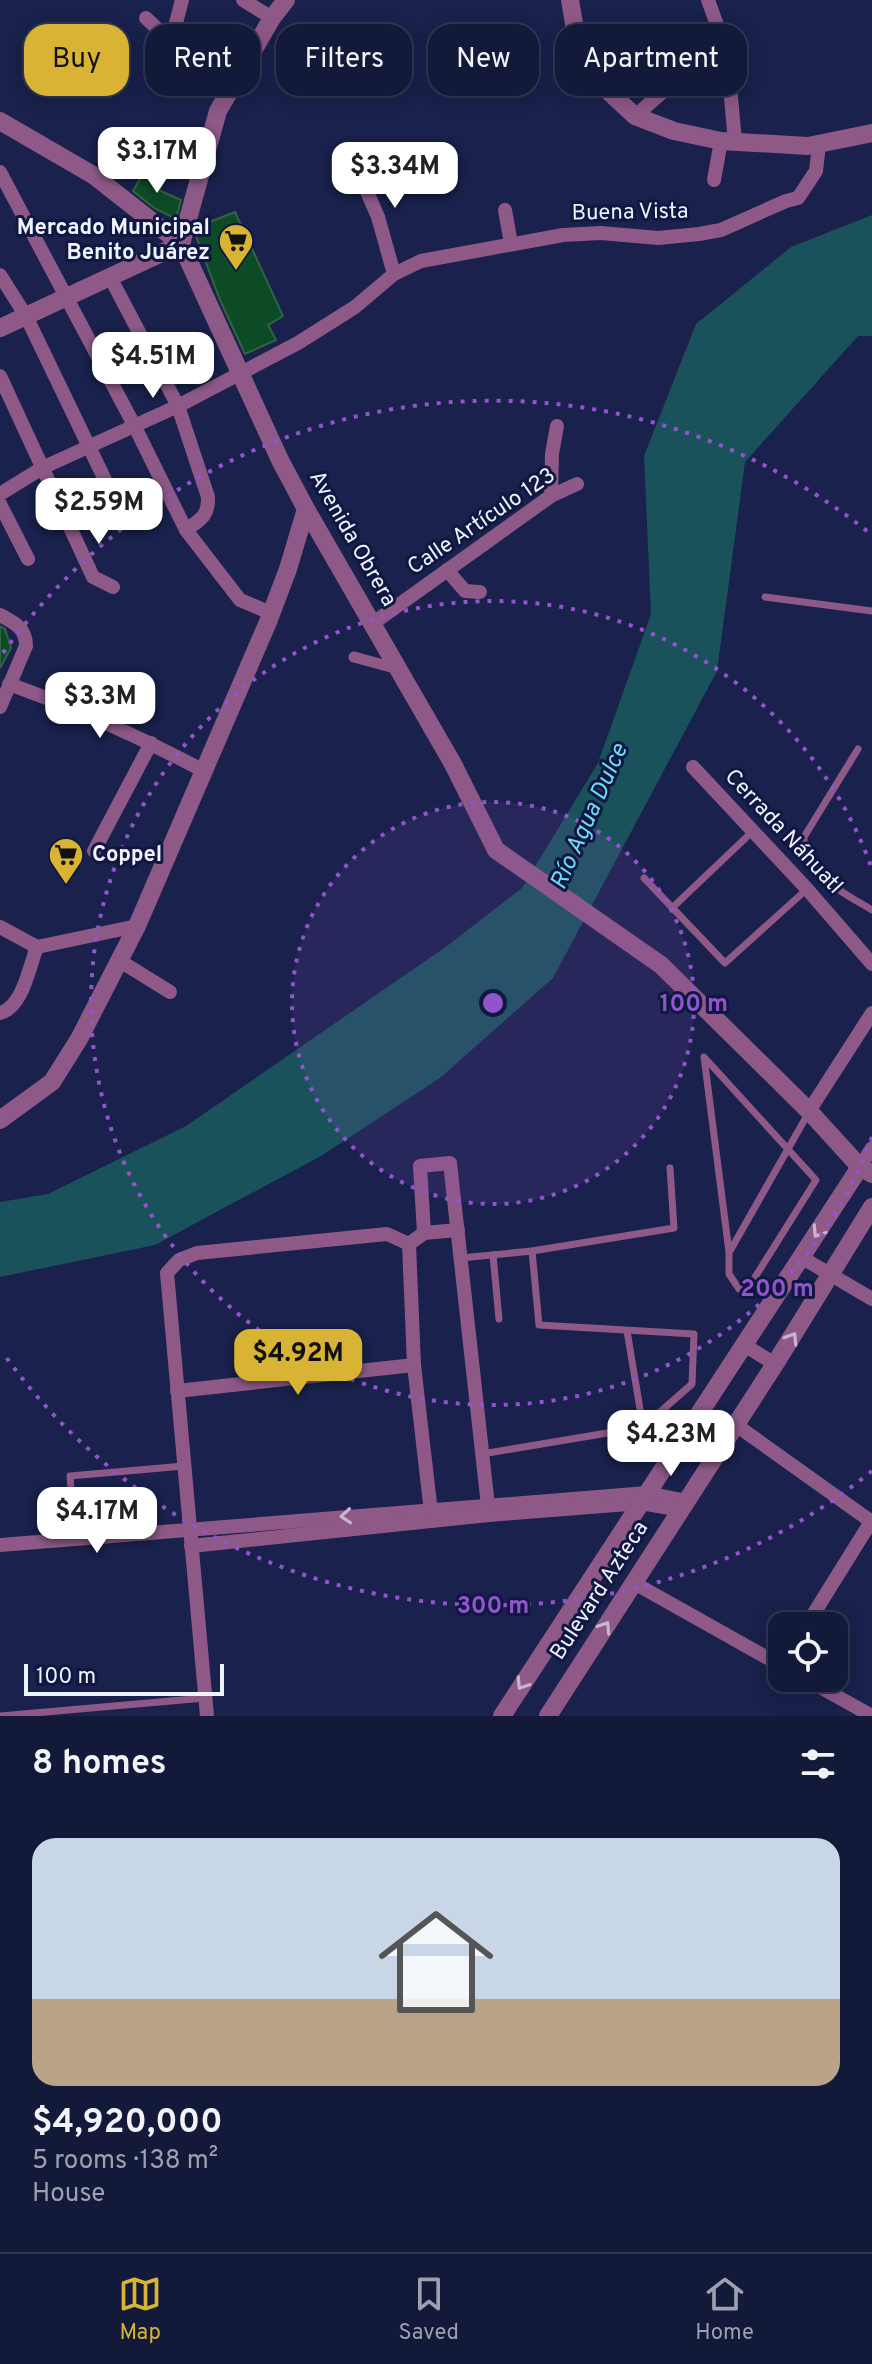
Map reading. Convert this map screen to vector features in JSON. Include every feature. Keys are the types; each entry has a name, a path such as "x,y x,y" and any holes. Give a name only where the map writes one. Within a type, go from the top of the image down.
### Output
{"street":[{"path":"146,18 171,42 182,0"},
{"path":"243,0 272,18"},
{"path":"0,328 181,244 218,111 272,18 286,0"},
{"path":"570,0 578,47 595,79 635,116 674,131 728,142 819,145 872,133"},
{"path":"708,0 727,53 728,142 714,180"},
{"path":"635,116 658,96"},
{"path":"0,121 93,175 181,244"},
{"name":"Buena Vista","path":"0,494 44,467 178,406 298,343 355,307 394,274 421,261 563,235 601,233 658,238 721,230 777,204 798,198 816,171 819,145"},
{"path":"354,162 378,217 394,274"},
{"path":"0,172 186,530 240,600 271,613"},
{"path":"505,210 511,244"},
{"name":"Avenida Obrera","path":"181,244 240,375 306,509 453,764 496,850 661,965 809,1111"},
{"path":"0,275 26,316 121,513"},
{"path":"111,279 178,406 208,497 209,509 205,516 186,530"},
{"path":"0,376 93,577 113,587"},
{"path":"551,496 552,454 557,426"},
{"name":"Calle Artículo 123","path":"372,624 551,496 577,484"},
{"path":"0,504 28,559"},
{"path":"0,1120 52,1082 79,1039 120,961 271,613 306,509"},
{"path":"447,570 465,591 480,592"},
{"path":"0,615 18,625 26,635 26,646 0,707"},
{"path":"354,657 399,670"},
{"path":"9,684 73,707 204,771"},
{"path":"94,851 151,743"},
{"name":"Cerrada Náhuatl","path":"693,767 872,964"},
{"path":"0,927 37,947 137,926"},
{"path":"0,1013 17,1001 37,947"},
{"path":"120,961 170,992"},
{"path":"866,1171 809,1111 872,1013"},
{"name":"Bulevard Azteca","path":"502,1716 801,1257 866,1171 872,1148"},
{"path":"424,1233 420,1166 450,1163 488,1510"},
{"name":"Bulevard Azteca","path":"548,1716 775,1364 872,1207"},
{"path":"409,1244 424,1233 458,1230"},
{"path":"207,1716 167,1273 179,1260 197,1253 387,1234 409,1244"},
{"path":"409,1244 414,1365 432,1515"},
{"path":"801,1257 872,1299"},
{"path":"744,1345 775,1364"},
{"path":"177,1391 414,1365"},
{"path":"736,1425 872,1521 815,1612"},
{"path":"0,1545 190,1528 432,1515 644,1498 684,1505"},
{"path":"191,1546 432,1515"},
{"path":"634,1583 768,1657"},
{"path":"829,1692 872,1716"}],"lane":[{"path":"765,597 872,611"},
{"path":"858,749 804,837 804,851 827,883 872,910"},
{"path":"672,908 753,831"},
{"path":"644,878 725,963 807,889"},
{"path":"704,1057 816,1180 747,1290 733,1284 729,1274 729,1252 704,1057"},
{"path":"729,1252 809,1111"},
{"path":"461,1258 532,1251 674,1228 670,1168"},
{"path":"482,1454 643,1427 692,1384 694,1334 539,1325 532,1251"},
{"path":"493,1255 499,1319"},
{"path":"627,1331 643,1427"},
{"path":"75,1538 70,1476 184,1466"},
{"path":"0,1716 205,1698"}],"water":[{"name":"Río Agua Dulce","path":"872,215 872,336 858,336 745,462 717,671 553,978 440,1078 321,1156 155,1245 0,1277 0,1202 48,1194 186,1126 447,946 522,888 598,763 651,614 644,456 696,324 791,247"}],"building":[{"path":"145,170 164,182 159,190 181,200 176,219 154,208 133,191"},
{"name":"Mercado Municipal Benito Juárez","path":"235,212 283,316 268,325 276,340 245,354 196,236 199,226"},
{"path":"0,626 5,629 11,648 0,668"}],"place":[{"name":"Mercado Municipal Benito Juárez","path":"236,272"},
{"name":"Coppel","path":"66,886"}]}
